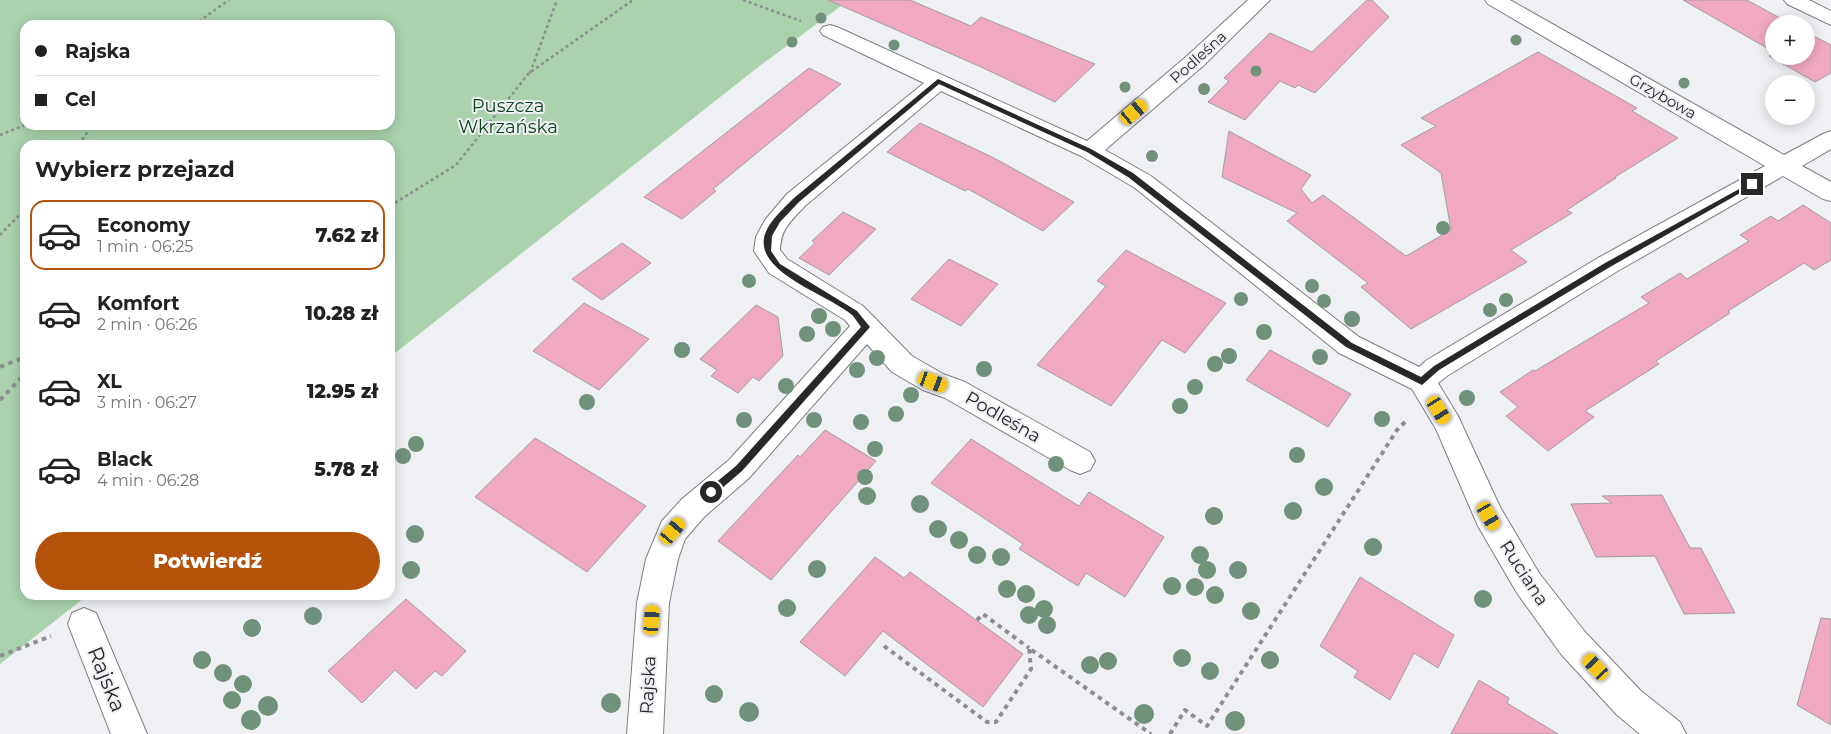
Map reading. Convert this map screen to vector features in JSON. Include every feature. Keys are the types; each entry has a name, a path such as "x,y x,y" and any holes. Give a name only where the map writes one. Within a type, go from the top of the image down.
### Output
{"street":[{"name":"Podleśna","path":"1089,151 1195,61 1260,0"},
{"name":"Grzybowa","path":"1495,0 1831,193"},
{"path":"1794,0 1831,19"},
{"path":"830,31 1089,151 1143,182 1349,345 1422,381 1437,368 1607,265 1831,139"},
{"name":"Podleśna","path":"938,82 796,200 777,220 768,236 767,252 778,266 854,313 902,364 933,382 955,390 1080,461"},
{"name":"Rajska","path":"645,734 653,603 662,559 673,531 692,508 739,469 866,327"},
{"name":"Ruciana","path":"1422,381 1448,424 1489,516 1528,584 1573,643 1629,703 1668,734"},
{"name":"Rajska","path":"84,624 129,734"}],"path":[{"path":"201,20 229,0"},
{"path":"529,74 557,0"},
{"path":"395,203 456,165 529,74 614,12 634,0"},
{"path":"743,0 830,31"},
{"path":"0,135 20,127"},
{"path":"0,235 20,214"},
{"path":"0,367 20,359"},
{"path":"0,400 20,379"},
{"path":"1170,734 1185,710 1207,726 1396,430 1412,415"},
{"path":"977,620 983,614 1151,734"},
{"path":"0,656 84,624"},
{"path":"884,646 988,722 996,722 1031,669 1029,648"}],"green space":[{"name":"Puszcza Wkrzańska","path":"0,0 849,0 757,68 395,353 395,140 20,140 20,600 82,600 0,664"}],"building":[{"path":"828,0 910,0 971,26 981,17 1095,64 1055,102 981,67"},
{"path":"1367,0 1372,0 1389,17 1315,93 1298,85 1295,88 1280,81 1245,120 1208,102 1229,81 1224,78 1270,33 1312,52"},
{"path":"1683,0 1747,0 1774,15 1765,15 1765,47"},
{"path":"1815,37 1831,45 1831,73 1815,82 1815,75 1803,75 1785,65 1815,65"},
{"path":"1538,52 1637,108 1632,111 1678,138 1615,177 1567,210 1572,213 1511,250 1527,262 1411,329 1361,287 1368,283 1287,221 1297,213 1222,177 1229,131 1311,175 1301,189 1312,203 1323,195 1406,256 1451,230 1441,173 1401,145 1436,126 1421,118"},
{"path":"809,68 841,84 713,189 716,191 682,219 644,197"},
{"path":"920,123 994,158 1074,202 1043,231 968,189 965,191 887,152"},
{"path":"1803,205 1831,223 1831,260 1814,270 1804,263 1728,311 1730,313 1656,361 1659,364 1585,411 1594,417 1548,451 1506,416 1518,407 1500,392 1533,370 1535,371 1649,303 1641,297 1680,273 1687,279 1749,241 1740,235 1771,216 1778,221"},
{"path":"843,212 876,229 829,275 799,258 815,243 812,241"},
{"path":"622,243 651,263 602,300 572,279"},
{"path":"1126,250 1226,303 1185,353 1162,340 1111,406 1037,365 1106,286 1097,281"},
{"path":"949,259 998,284 961,326 911,299"},
{"path":"584,303 649,339 599,390 533,351"},
{"path":"756,305 778,317 783,356 759,381 753,377 738,393 711,376 717,370 700,359"},
{"path":"1270,350 1351,394 1328,427 1246,380"},
{"path":"825,430 876,461 771,580 718,541 798,455 800,457"},
{"path":"535,438 646,506 587,572 475,497"},
{"path":"971,439 1079,506 1089,492 1164,537 1125,597 1086,573 1078,586 1019,549 1023,544 931,483"},
{"path":"1662,495 1690,548 1701,548 1735,613 1684,614 1655,556 1596,557 1571,504 1612,503 1602,496"},
{"path":"875,557 904,578 910,572 1023,654 983,707 883,631 845,676 800,642"},
{"path":"1360,577 1454,635 1438,668 1414,653 1390,700 1354,677 1358,671 1320,646"},
{"path":"406,599 466,651 442,676 435,671 416,689 395,670 362,703 328,671"},
{"path":"1821,618 1831,619 1831,725 1797,705"},
{"path":"1479,680 1509,698 1507,703 1558,734 1451,734"}],"route":[{"path":"711,492 739,469 866,327 854,313 778,266 767,252 768,236 777,220 796,200 938,82 1089,151 1143,182 1349,345 1422,381 1437,368 1607,265 1752,184"}]}
